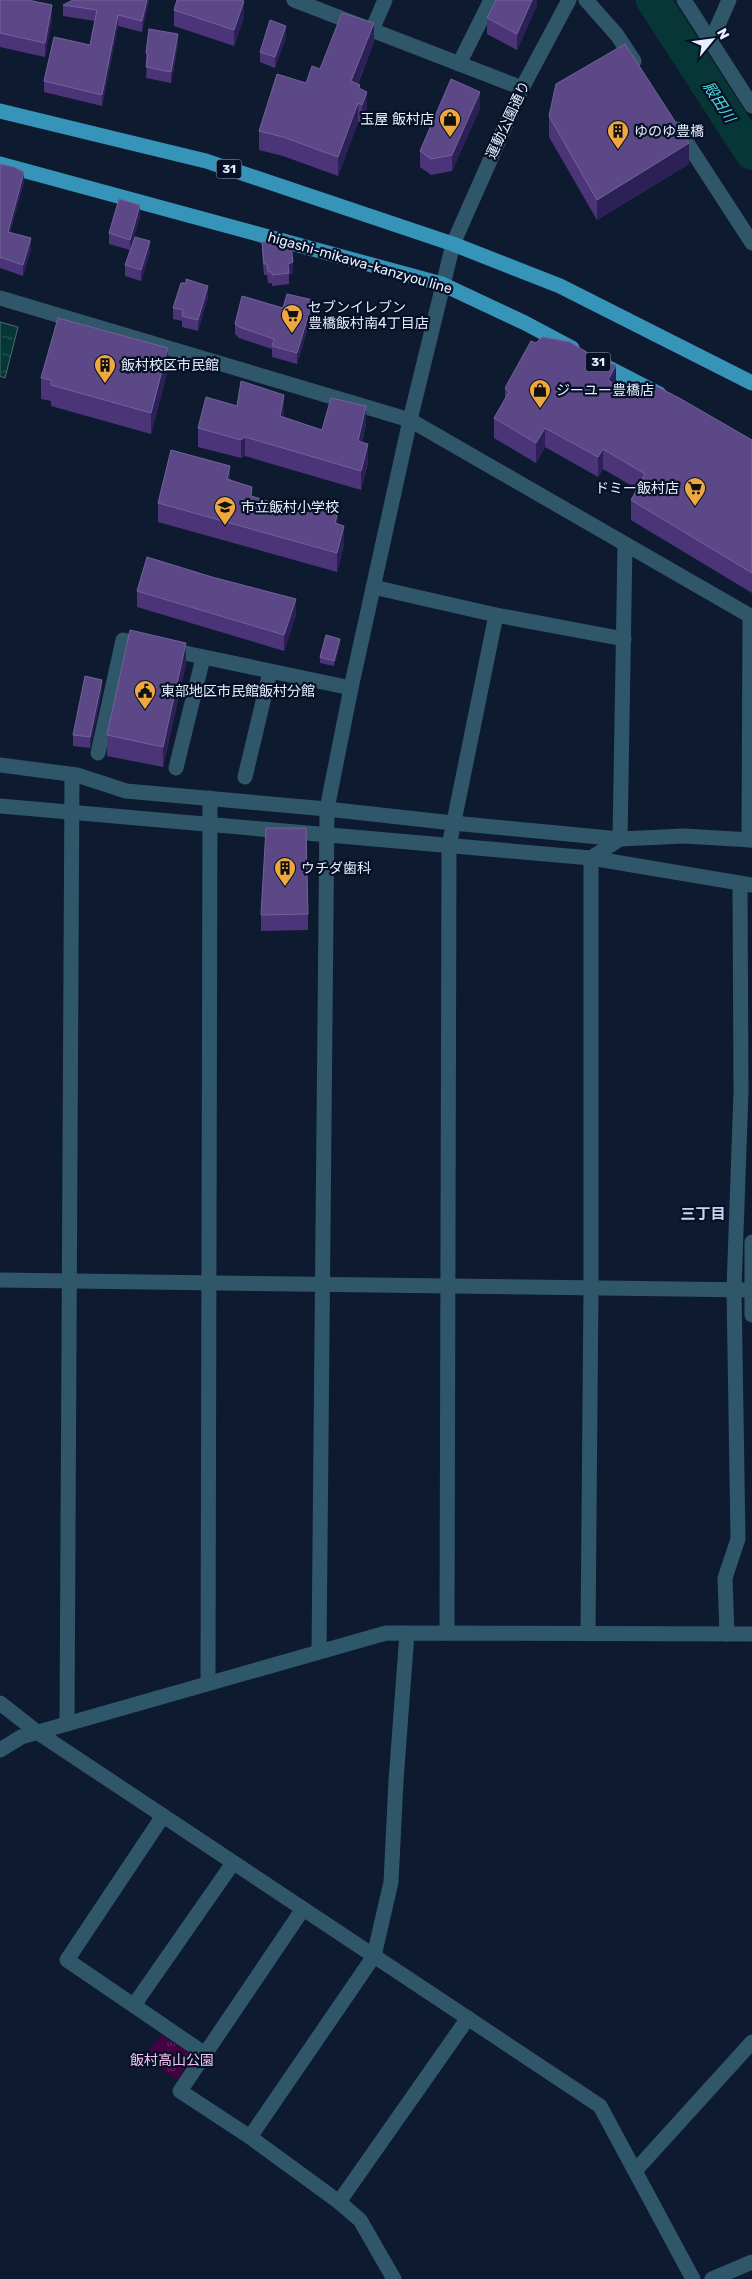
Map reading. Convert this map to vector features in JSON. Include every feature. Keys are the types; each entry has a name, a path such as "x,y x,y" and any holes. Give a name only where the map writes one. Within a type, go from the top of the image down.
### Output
{"main road":[{"name":"31","path":"0,111 206,161 453,244 560,286 752,383"},
{"name":"higashi-mikawa-kanzyou line","path":"0,164 442,284 525,323 674,402"}],"street":[{"path":"294,0 522,88"},
{"path":"372,30 385,0"},
{"path":"459,64 491,0"},
{"name":"運動公園通り","path":"319,1652 327,808 351,688 410,420 453,244 522,88 569,0"},
{"path":"586,0 617,35 644,77"},
{"path":"684,0 752,106"},
{"path":"711,41 729,0"},
{"path":"671,118 752,243"},
{"path":"0,298 410,420 751,616 751,840 684,836 620,839 453,823 327,808 126,791 72,775 0,765"},
{"path":"620,839 625,544"},
{"path":"373,587 624,639"},
{"path":"447,1633 446,1286 449,846 496,614"},
{"path":"98,753 123,640 351,688"},
{"path":"176,768 202,658"},
{"path":"245,777 270,672"},
{"path":"67,1724 71,1281 72,775"},
{"path":"208,1683 210,798"},
{"path":"0,806 210,826 591,858 746,884 746,1092 734,1290 738,1539 725,1578 727,1634"},
{"path":"591,858 620,839"},
{"path":"588,1633 591,1288 591,858"},
{"path":"752,1242 752,1315"},
{"path":"0,1280 752,1290"},
{"path":"0,1750 21,1737 37,1732 386,1632 752,1634"},
{"path":"250,2137 374,1956 391,1882 407,1633"},
{"path":"0,1703 37,1732 600,2106 693,2279"},
{"path":"164,1816 67,1960 205,2054"},
{"path":"134,2005 233,1863"},
{"path":"303,1909 180,2091 250,2137 339,2202 360,2220 394,2279"},
{"path":"339,2202 468,2018"},
{"path":"635,2171 752,2042"},
{"path":"712,2279 752,2262"}],"green space":[{"name":"飯村高山公園","path":"161,2035 193,2056 177,2080 144,2057"}],"water":[{"path":"0,322 18,327 5,378 0,376"}],"building":[{"path":"0,0 28,0 52,5 45,43 0,33"},
{"path":"73,0 147,0 142,21 118,15 102,95 44,81 54,37 90,45 97,10 63,5"},
{"path":"177,0 244,1 234,30 174,10"},
{"path":"496,0 532,0 517,34 487,18"},
{"path":"342,13 374,23 351,81 360,85 359,88 367,92 362,105 358,103 338,157 283,137 259,131 277,74 306,83 312,66 320,69"},
{"path":"270,20 286,26 275,57 260,52"},
{"path":"149,29 178,34 171,72 146,67"},
{"name":"ゆのゆ豊橋","path":"625,44 689,143 597,200 549,116 556,84"},
{"name":"玉屋 飯村店","path":"451,79 480,92 452,155 431,159 420,151"},
{"path":"0,164 14,167 24,172 8,232 31,238 23,265 0,257"},
{"path":"119,199 140,205 130,240 109,233"},
{"path":"135,237 150,241 141,270 125,265"},
{"path":"285,240 287,245 291,245 293,262 288,264 289,273 272,275 272,272 268,272 267,264 264,264 262,242"},
{"path":"186,279 208,286 198,320 182,316 183,310 173,308 181,283 186,283"},
{"path":"287,294 313,300 297,353 272,346 274,339 235,324 242,296 283,308"},
{"name":"飯村校区市民館","path":"58,318 168,348 151,413 51,385 51,380 41,378"},
{"path":"542,337 570,342 598,359 616,365 608,380 634,396 642,382 653,387 656,386 752,440 752,573 631,500 645,474 603,449 598,457 545,428 536,443 494,418 509,392 505,388 531,341 536,343"},
{"path":"241,381 284,395 280,416 322,430 331,398 366,406 358,441 368,444 361,471 245,437 241,440 198,428 206,397 237,406"},
{"path":"171,450 230,466 227,479 252,487 251,496 308,513 312,503 338,511 335,523 344,526 337,553 158,503"},
{"path":"147,557 212,577 296,599 284,635 137,591"},
{"name":"東部地区市民館飯村分館","path":"130,630 186,643 163,747 107,735"},
{"path":"326,635 340,639 334,661 320,657"},
{"path":"85,676 102,680 90,737 73,735"},
{"name":"ウチダ歯科","path":"266,828 306,828 308,914 261,915"}],"waterway":[{"name":"殿田川","path":"653,0 752,153"}],"place":[{"name":"玉屋 飯村店","path":"450,138"},
{"name":"ゆのゆ豊橋","path":"618,150"},
{"name":"セブンイレブン 豊橋飯村南4丁目店","path":"292,334"},
{"name":"飯村校区市民館","path":"105,384"},
{"name":"ジーユー豊橋店","path":"540,409"},
{"name":"ドミー飯村店","path":"695,507"},
{"name":"市立飯村小学校","path":"225,526"},
{"name":"東部地区市民館飯村分館","path":"145,710"},
{"name":"ウチダ歯科","path":"285,887"}],"district":[{"name":"三丁目","path":"703,1214"}]}
